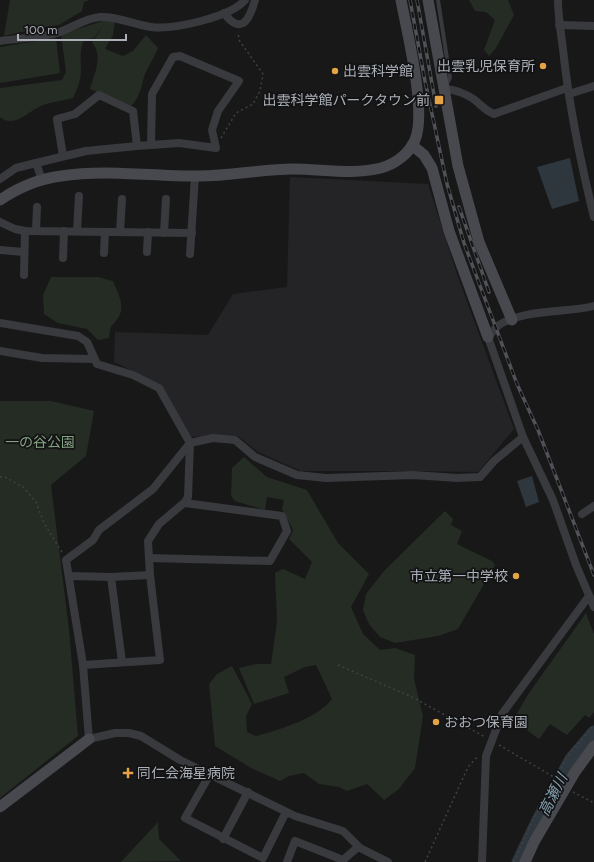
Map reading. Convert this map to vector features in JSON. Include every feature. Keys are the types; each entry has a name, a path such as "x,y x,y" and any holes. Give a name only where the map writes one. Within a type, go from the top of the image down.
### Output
{"street":[{"path":"0,41 59,32 99,17 113,18 149,27 162,28 224,13 240,6 245,0"},
{"path":"224,13 228,19 237,24 244,23 250,18 256,0"},
{"path":"0,200 28,184 62,176 89,174 195,176 268,170 361,171 380,168 392,164 405,154 412,145 418,126 419,108 401,0"},
{"path":"428,0 458,166 478,242 512,320"},
{"path":"558,0 559,25 568,91 580,159 594,217"},
{"path":"559,25 594,26"},
{"path":"0,179 16,168 86,151 179,143 216,148 212,130 218,111 239,81 180,56 173,57 152,94 151,145"},
{"path":"443,89 448,89 475,100 486,111 494,114 568,91 594,86"},
{"path":"63,156 57,119 75,114 99,95 132,111 137,146"},
{"path":"412,145 424,155 432,168 448,231 488,337 523,437 553,500 594,607"},
{"path":"36,163 42,180"},
{"path":"190,254 195,176"},
{"path":"77,232 79,196"},
{"path":"120,232 122,199"},
{"path":"164,233 166,199"},
{"path":"36,231 37,207"},
{"path":"0,222 15,229 25,231 192,233"},
{"path":"24,275 25,231"},
{"path":"63,258 64,231"},
{"path":"104,253 105,232"},
{"path":"147,252 148,232"},
{"path":"0,250 24,252"},
{"path":"488,337 500,325 512,320 545,312 580,310 594,306"},
{"path":"0,323 78,336 87,342 94,359 98,364 133,375 159,388 190,443 188,497 185,502 160,524 148,541 150,575 160,660 83,665"},
{"path":"0,351 42,358 94,359"},
{"path":"89,739 83,665 76,632 66,560 94,540 99,530 153,489 190,443 213,438 235,440 255,457 297,475 326,478 414,475 457,478 480,477 494,461 523,437"},
{"path":"149,558 270,561 287,531 282,516 185,502"},
{"path":"582,514 594,506"},
{"path":"69,576 110,577 150,575"},
{"path":"110,577 122,662"},
{"path":"482,862 486,756 502,714 589,596"},
{"path":"0,807 89,739 116,733 129,732 141,736 180,760 248,792 286,812 343,832 358,847 388,862"},
{"path":"525,862 534,842 567,786 594,746"},
{"path":"210,774 185,818 223,839 263,858 286,812"},
{"path":"223,839 248,792"},
{"path":"287,862 295,841 333,859 343,860 358,847"}],"lane":[{"path":"438,0 450,78 443,89"}],"path":[{"path":"0,477 5,477 23,487 36,502 44,523 66,560"},
{"path":"338,665 412,697 556,778 594,803"},
{"path":"514,862 530,826 567,757 594,725"},
{"path":"425,862 468,767 482,751"}],"shaded area":[{"path":"570,158 579,201 552,209 537,167"},
{"path":"290,177 428,184 458,277 514,429 478,472 301,471 258,452 238,436 189,437 160,384 114,362 115,332 208,335 233,294 287,287"},
{"path":"532,476 539,502 526,507 517,481"}],"green space":[{"path":"10,0 90,0 84,2 82,11 59,25 4,36"},
{"path":"469,0 508,0 514,15 496,48 489,56 484,50 495,20 486,12 475,11"},
{"path":"106,20 115,21 113,35 105,49 123,56 133,51 146,35 158,48 145,74 138,96 131,106 90,89 98,59 96,48 92,43 104,24 94,38 84,40 82,44 80,78 73,98 41,106 15,121 5,120 0,117 0,88 62,80 66,72 61,34"},
{"path":"56,38 60,73 0,83 0,47"},
{"path":"51,277 98,277 113,281 119,295 121,309 118,318 111,326 109,338 98,340 87,329 58,323 44,314 43,295"},
{"name":"一の谷公園","path":"0,401 51,401 94,411 86,456 51,485 69,629 78,736 0,798"},
{"path":"244,457 267,477 307,490 338,543 369,574 351,607 363,634 380,650 395,648 415,655 414,679 423,716 415,768 399,789 384,800 367,784 347,791 339,787 319,784 304,773 289,776 280,781 251,768 215,746 209,684 217,674 232,666 252,704 246,716 247,732 256,736 286,727 308,717 326,706 332,699 316,665 305,667 284,677 289,693 254,704 239,668 256,664 271,664 277,622 275,573 283,569 305,579 312,562 289,539 293,530 282,509 284,500 267,497 265,510 235,501 231,496 232,468"},
{"path":"445,511 453,519 451,525 462,531 457,544 492,561 495,565 458,629 438,636 395,643 380,637 369,624 363,610 366,594 384,571"},
{"path":"586,613 594,634 594,712 589,718 585,715 567,735 550,724 539,739 513,720 529,693"},
{"path":"158,822 159,839 181,861 121,862"}],"waterway":[{"name":"高瀬川","path":"518,862 538,820 571,759 594,732"}],"railway":[{"path":"410,0 425,81 447,184 464,243 517,384 538,430 594,575"},
{"path":"417,0 436,106"},
{"path":"459,207 489,292"}],"place":[{"name":"出雲乳児保育所","path":"543,66"},
{"name":"出雲科学館","path":"335,71"},
{"name":"出雲科学館パークタウン前","path":"439,100"},
{"name":"市立第一中学校","path":"516,576"},
{"name":"おおつ保育園","path":"436,722"},
{"name":"同仁会海星病院","path":"128,773"}]}
